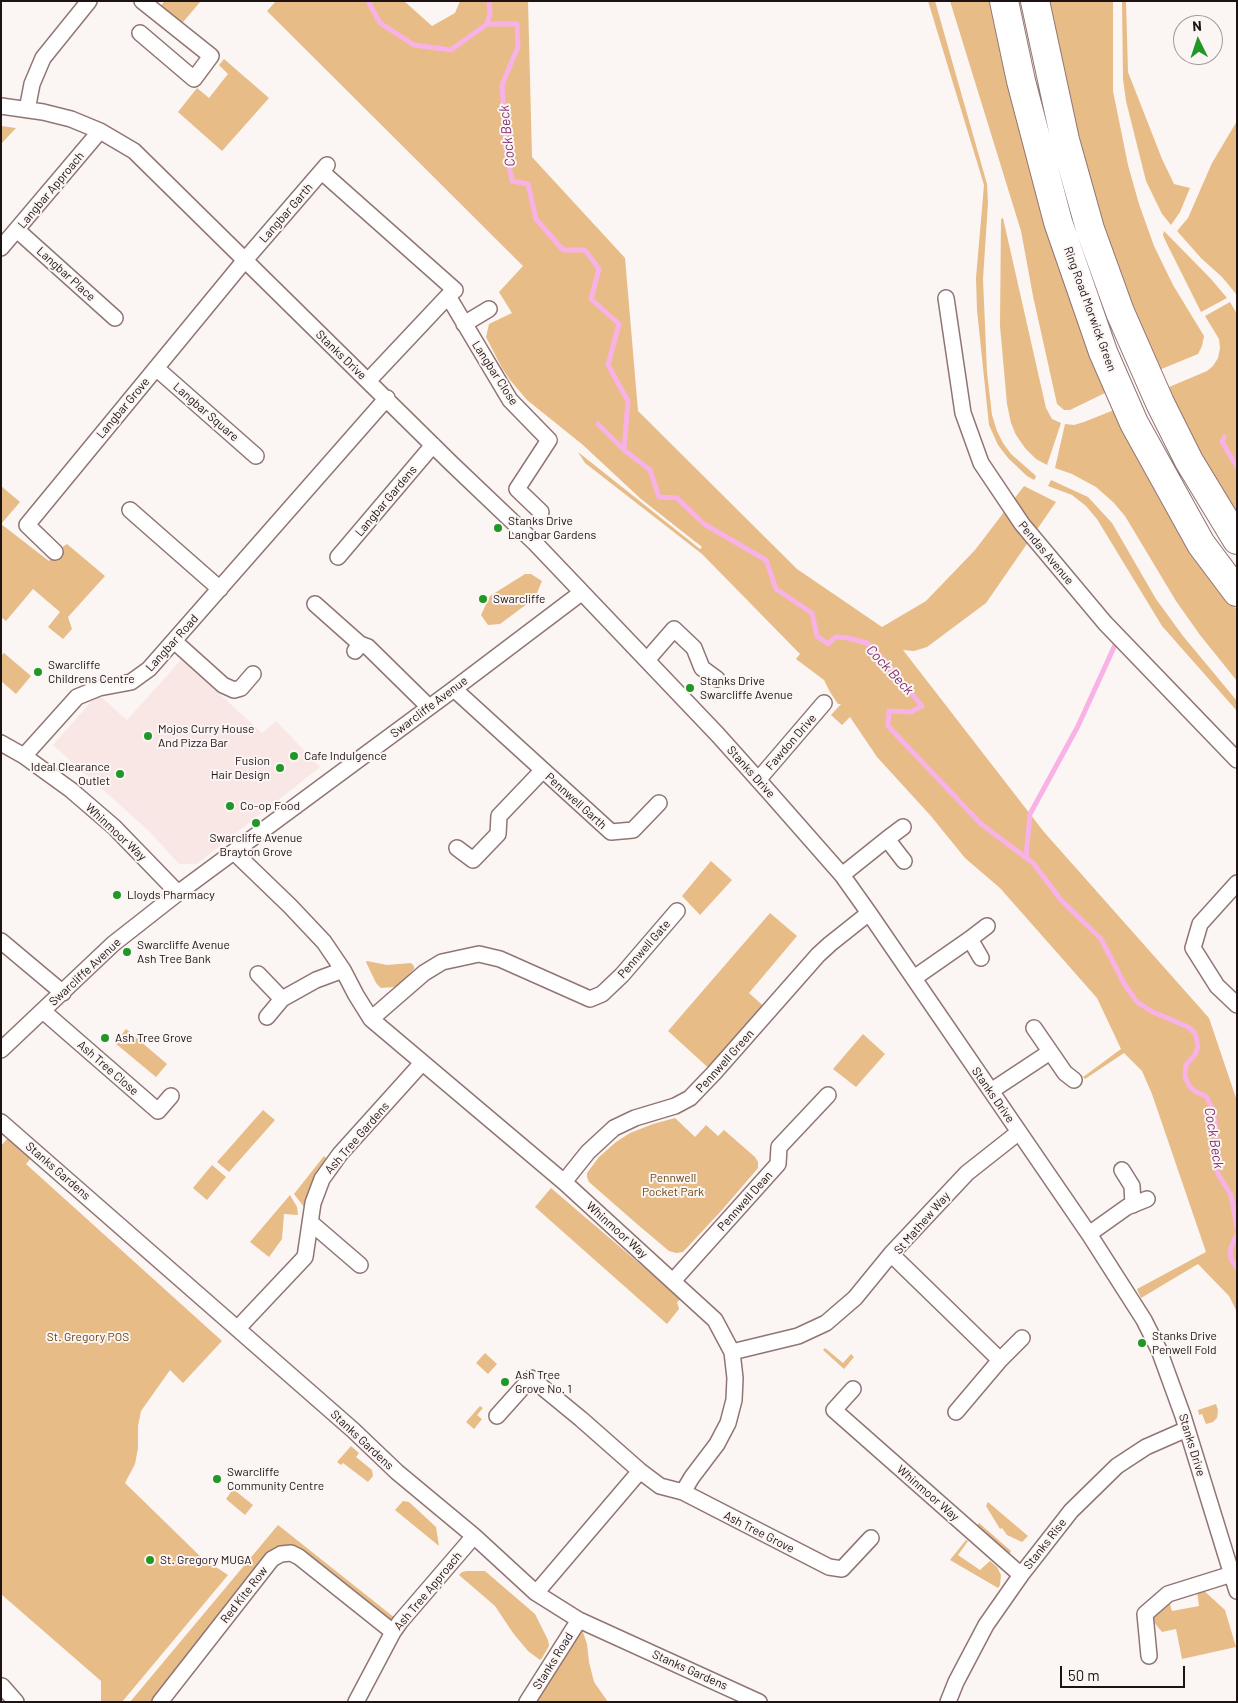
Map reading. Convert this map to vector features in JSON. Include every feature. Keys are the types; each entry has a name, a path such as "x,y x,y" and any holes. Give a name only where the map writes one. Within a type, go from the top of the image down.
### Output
{"highway":[{"name":"Ring Road Morwick Green","path":"1004,1 1021,81 1058,222 1103,352 1134,423 1201,544 1237,592"},
{"path":"1035,1 1065,140 1090,229 1120,312 1160,403 1189,461 1237,540"}],"street":[{"path":"27,110 32,84 43,58 89,1"},
{"path":"140,33 194,79 211,56 142,1"},
{"name":"Stanks Drive","path":"1,106 43,112 71,119 100,131 134,151 535,543 580,593 718,735 842,875 1090,1234 1144,1320 1159,1350 1187,1429 1237,1591"},
{"name":"Langbar Approach","path":"1,248 100,131"},
{"name":"Langbar Garth","path":"245,260 325,168"},
{"name":"Langbar Close","path":"325,168 455,290 448,296 510,400 549,440 517,490 541,512"},
{"name":"Langbar Place","path":"17,230 114,318"},
{"name":"Langbar Grove","path":"56,552 27,524 245,260"},
{"path":"368,381 448,296"},
{"name":"Pendas Avenue","path":"946,298 963,413 980,464 1022,524 1105,623 1237,760"},
{"path":"464,324 489,309"},
{"name":"Langbar Square","path":"156,368 256,456"},
{"name":"Langbar Road","path":"24,756 77,696 99,688 131,682 149,669 387,398"},
{"name":"Langbar Gardens","path":"338,557 433,445"},
{"path":"130,510 220,588"},
{"name":"Swarcliffe Avenue","path":"1,1050 112,944 178,892 454,689 580,593"},
{"path":"315,604 358,648 368,647 429,707"},
{"path":"647,660 674,629 694,648 702,668 717,679"},
{"path":"174,641 223,685 234,690 241,688 253,674"},
{"name":"Pennwell Garth","path":"454,689 611,832 632,830 658,804"},
{"name":"Fawdon Drive","path":"758,780 824,703"},
{"name":"Whinmoor Way","path":"1,743 24,756 71,790 114,827 178,892"},
{"name":"Pennwell Garth","path":"457,848 473,860 498,834 499,816 542,771"},
{"path":"842,875 903,827"},
{"path":"887,839 904,861"},
{"name":"Whinmoor Way","path":"234,852 324,942 343,970 371,1019 564,1182 715,1320 732,1352 734,1400 728,1423 718,1444 692,1477 683,1492"},
{"path":"1237,883 1200,924 1193,948 1217,986 1237,1005"},
{"name":"Pennwell Gate","path":"371,1019 402,991 442,962 479,954 500,959 590,1005 612,985 681,911"},
{"name":"Pennwell Green","path":"564,1182 588,1152 614,1128 635,1118 675,1106 690,1098 818,955 869,913"},
{"path":"914,978 987,926"},
{"path":"970,939 981,958"},
{"path":"1,941 62,993"},
{"path":"267,1017 282,999 316,980 343,970"},
{"path":"258,974 282,999"},
{"name":"Ash Tree Close","path":"43,1011 158,1112 171,1096"},
{"path":"1034,1028 1065,1072 1074,1080"},
{"path":"991,1090 1050,1052"},
{"name":"Ash Tree Gardens","path":"238,1328 305,1257 313,1203 322,1178 340,1154 422,1064"},
{"name":"Pennwell Dean","path":"673,1281 778,1164 779,1147 828,1095"},
{"name":"Stanks Gardens","path":"1,1122 238,1328 265,1354 353,1430 397,1472 474,1536 536,1593 579,1620 759,1702"},
{"name":"St Mathew Way","path":"1000,1360 892,1254 966,1173 1019,1132"},
{"path":"1122,1170 1132,1186 1133,1204"},
{"path":"1090,1234 1127,1207 1147,1199"},
{"path":"310,1222 360,1265"},
{"path":"732,1352 798,1336 826,1323 855,1298 892,1254"},
{"path":"956,1412 1000,1360 1022,1338"},
{"name":"Ash Tree Grove","path":"497,1416 531,1378 660,1486 683,1492 829,1567 842,1569 871,1538"},
{"name":"Whinmoor Way","path":"853,1389 834,1410 1021,1575"},
{"name":"Stanks Rise","path":"948,1702 956,1682 986,1625 1021,1575 1071,1511 1116,1466 1146,1447 1187,1429"},
{"path":"536,1593 640,1471"},
{"name":"Ash Tree Approach","path":"356,1702 393,1632 474,1536"},
{"name":"Red Kite Row","path":"160,1702 272,1559 281,1554 290,1553 299,1557 393,1632"},
{"path":"1149,1656 1144,1614 1168,1594 1232,1574"},
{"name":"Stanks Road","path":"527,1702 579,1620"},
{"path":"2,1686 16,1702"}],"shaded area":[{"path":"182,659 262,733 276,721 320,767 197,864 179,864 150,832 53,745 98,694 127,720"}],"green space":[{"path":"165,1 201,1 177,29 155,12"},
{"path":"276,1 404,1 432,26 455,13 460,1 528,1 532,157 625,258 638,411 797,569 882,627 926,601 975,550 1024,486 1056,502 986,603 927,647 914,651 903,650 1044,832 1209,1018 1237,1101 1237,1312 1229,1296 1198,1264 1141,1298 1137,1289 1206,1252 1152,1094 1142,1071 1124,1053 1085,1079 1083,1077 1121,1049 1097,998 1000,888 965,858 930,815 877,757 850,717 842,725 831,715 841,704 838,704 824,680 796,659 800,654 702,554 585,463 578,452 700,549 702,547 641,499 583,445 527,400 510,380 486,337 489,324 512,313 499,292 523,266 267,11"},
{"path":"928,1 935,1 987,184 988,203 983,279 987,372 992,415 1003,443 1011,454 1035,475 1034,480 1008,458 998,445 989,425 977,310 976,278 984,185"},
{"path":"950,1 994,1 1107,392 1070,410 1064,410 1057,404 1021,231"},
{"path":"1046,1 1113,1 1113,91 1128,165 1154,246 1173,285 1204,336 1198,354 1159,370 1117,269 1081,151"},
{"path":"1122,1 1126,1 1128,72 1162,159 1174,184 1190,188 1180,212 1171,225 1162,214 1146,181 1126,101 1123,79"},
{"path":"224,59 269,98 222,151 178,112 197,88 209,98 228,74 219,65"},
{"path":"1237,121 1237,295 1177,231 1188,218 1212,163"},
{"path":"1,126 16,128 1,144"},
{"path":"1003,218 1046,408 1052,419 1061,423 1047,465 1036,459 1016,435 1007,404 1000,326 1001,219"},
{"path":"1164,231 1227,298 1201,312 1167,244 1163,235"},
{"path":"1230,302 1237,314 1237,522 1162,390 1207,371 1213,366 1218,358 1219,339 1205,316"},
{"path":"1119,408 1216,582 1237,610 1237,681 1200,635 1176,601 1125,516 1114,503 1096,487 1072,474 1055,468 1065,424 1074,425"},
{"path":"1051,480 1088,497 1112,523 1156,599 1183,636 1237,701 1237,711 1162,626 1097,519 1086,506 1072,495 1048,486"},
{"path":"1,486 20,502 1,524"},
{"path":"1,524 49,561 55,552 67,544 105,576 68,617 72,629 63,639 48,627 60,612 33,589 6,621 1,617"},
{"path":"525,574 531,574 542,581 535,598 500,624 488,625 481,615 490,596"},
{"path":"4,653 31,676 16,694 1,681 1,656"},
{"path":"711,861 732,880 700,915 682,896"},
{"path":"770,913 797,936 749,993 769,1011 714,1073 668,1031"},
{"path":"367,961 387,965 411,963 414,969 400,984 394,987 381,988 376,983"},
{"path":"126,1029 167,1064 156,1077 115,1043"},
{"path":"863,1034 885,1054 856,1087 833,1069"},
{"path":"263,1110 275,1120 229,1172 217,1162"},
{"name":"Pennwell Pocket Park","path":"675,1118 695,1137 706,1125 718,1136 724,1130 755,1157 758,1162 758,1168 722,1210 683,1252 676,1253 669,1251 637,1224 589,1182 587,1177 587,1173 599,1157 616,1142 630,1133"},
{"name":"St. Gregory POS","path":"13,1132 36,1152 26,1164 222,1341 183,1383 170,1370 141,1411 135,1464 125,1483 202,1558 228,1575 122,1702 101,1701 101,1681 1,1594 1,1146"},
{"path":"324,1156 329,1161 312,1183 304,1207 294,1194"},
{"path":"212,1165 226,1177 207,1200 193,1188"},
{"path":"551,1188 681,1299 677,1302 679,1309 667,1324 535,1207"},
{"path":"290,1195 297,1207 298,1215 284,1214 282,1239 269,1257 250,1242"},
{"path":"825,1348 843,1363 851,1354 854,1357 844,1369 823,1350"},
{"path":"485,1353 497,1364 488,1374 476,1363"},
{"path":"1216,1404 1218,1410 1217,1418 1213,1422 1206,1424 1202,1414 1199,1415 1198,1410"},
{"path":"480,1406 483,1408 477,1415 482,1419 474,1429 466,1422"},
{"path":"351,1446 359,1453 356,1457 372,1470 373,1476 368,1482 343,1463 341,1465 337,1462"},
{"path":"233,1489 253,1505 245,1515 226,1499"},
{"path":"403,1501 409,1502 436,1527 439,1546 395,1510"},
{"path":"988,1502 1028,1536 1022,1542 1007,1535 1002,1528 1000,1529 986,1506"},
{"path":"979,1523 1011,1551 1009,1555 975,1527"},
{"path":"278,1525 400,1622 393,1632 299,1557 281,1554 160,1702 130,1702"},
{"path":"966,1540 968,1541 958,1555 980,1570 990,1561 997,1567 1001,1575 998,1588 950,1560"},
{"path":"467,1571 485,1571 535,1614 549,1646 540,1660 528,1651 513,1633 495,1606 459,1575"},
{"path":"1202,1589 1225,1610 1236,1647 1182,1659 1176,1629 1162,1632 1152,1620 1153,1613 1169,1601 1172,1611 1199,1606 1197,1591"},
{"path":"579,1620 587,1644 594,1682 608,1702 532,1702"}],"waterway":[{"path":"368,1 380,23 414,45 451,50 487,24"},
{"name":"Cock Beck","path":"487,24 490,13 489,1"},
{"name":"Cock Beck","path":"487,24 517,24 518,47 502,85 506,150 512,181 528,184 536,219 563,250 585,250 599,269 591,299 619,324 608,365 628,401 624,450 650,470 659,497 677,498 704,524 766,560 776,589 812,613 817,636 828,644 836,637 867,643 884,660 922,706 911,712 889,711 888,726 981,824 1033,863 1061,900 1101,939 1125,985 1137,1002 1153,1012 1188,1027 1195,1033 1198,1045 1196,1053 1186,1065 1185,1077 1190,1087 1206,1096 1212,1108 1216,1127 1216,1166 1218,1174 1231,1195 1237,1228"},
{"path":"598,424 624,450"},
{"path":"1224,437 1222,442 1237,467"},
{"path":"1026,857 1030,814 1078,726 1115,645"},
{"name":"Cock Beck","path":"1237,1234 1230,1250 1231,1259 1237,1268"}],"place":[{"name":"Stanks Drive Langbar Gardens","path":"498,528"},
{"name":"Swarcliffe","path":"483,599"},
{"name":"Swarcliffe Childrens Centre","path":"38,672"},
{"name":"Stanks Drive Swarcliffe Avenue","path":"690,688"},
{"name":"Mojos Curry House And Pizza Bar","path":"148,736"},
{"name":"Cafe Indulgence","path":"294,756"},
{"name":"Fusion Hair Design","path":"280,768"},
{"name":"Ideal Clearance Outlet","path":"120,774"},
{"name":"Co-op Food","path":"230,806"},
{"name":"Swarcliffe Avenue Brayton Grove","path":"256,823"},
{"name":"Lloyds Pharmacy","path":"117,895"},
{"name":"Swarcliffe Avenue Ash Tree Bank","path":"127,952"},
{"name":"Ash Tree Grove","path":"105,1038"},
{"name":"Stanks Drive Penwell Fold","path":"1142,1343"},
{"name":"Ash Tree Grove No. 1","path":"505,1382"},
{"name":"Swarcliffe Community Centre","path":"217,1479"},
{"name":"St. Gregory MUGA","path":"150,1560"}]}
